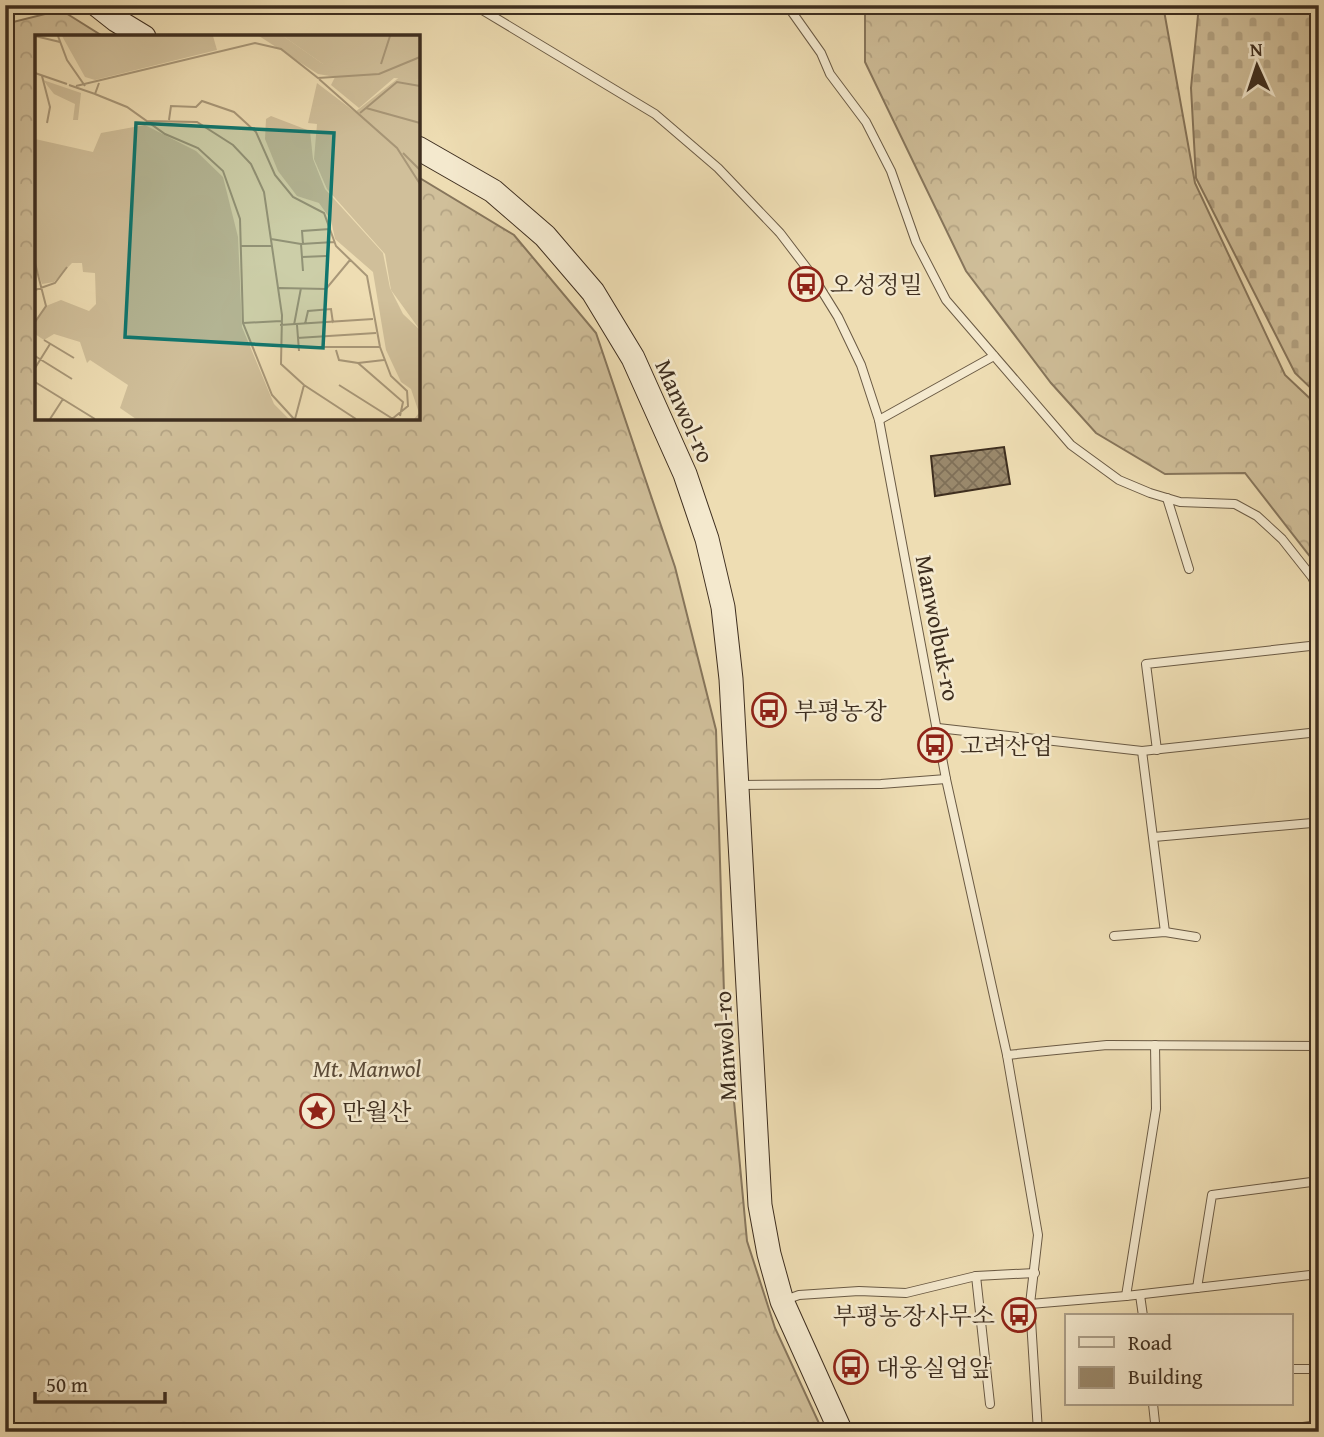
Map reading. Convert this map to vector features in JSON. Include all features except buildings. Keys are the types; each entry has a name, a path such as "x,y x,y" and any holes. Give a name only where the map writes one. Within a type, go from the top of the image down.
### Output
{"street":[{"path":"97,5 141,35"},
{"name":"Manwol-ro","path":"420,149 493,191 545,236 593,292 633,358 685,474 707,540 723,607 729,655 760,1205 769,1254 782,1301 841,1432"}],"lane":[{"name":"Manwolbuk-ro","path":"474,5 654,114 718,168 780,233 812,275 838,317 860,365 879,420 946,779 1007,1055 1038,1235 1030,1304 1038,1432"},
{"path":"787,5 821,53 830,74 866,122 891,171 916,242 946,300 1071,444 1119,480 1180,502 1235,504 1257,516 1282,539 1319,591"},
{"path":"879,420 993,356"},
{"path":"1167,498 1189,569"},
{"path":"1157,750 1146,664 1319,645"},
{"path":"938,728 1142,751 1319,732"},
{"path":"1142,751 1165,932"},
{"path":"737,785 881,784 946,779"},
{"path":"1154,837 1312,823"},
{"path":"1114,936 1165,932 1196,937"},
{"path":"1007,1055 1107,1045 1319,1046"},
{"path":"1126,1296 1156,1109 1155,1045"},
{"path":"1198,1288 1212,1195 1319,1181"},
{"path":"782,1301 800,1295 859,1291 906,1293 976,1276 1035,1273"},
{"path":"1030,1304 1140,1295 1319,1273"},
{"path":"976,1276 989,1404"},
{"path":"1140,1295 1143,1314"},
{"path":"1292,1369 1319,1369"},
{"path":"1153,1406 1156,1432"},
{"path":"1261,1432 1319,1425"}],"green space":[{"path":"865,5 1163,5 1195,183 1285,375 1319,407 1319,568 1245,473 1165,474 1096,433 1051,383 966,271 865,62"},
{"path":"1199,5 1319,5 1319,396 1295,373 1196,178 1191,88"},
{"name":"Mt. Manwol","path":"61,10 101,35 35,35 35,420 420,420 420,178 514,235 596,333 675,567 716,730 724,993 747,1241 775,1328 823,1432 5,1432 5,24"}],"place":[{"name":"오성정밀","path":"806,284"},
{"name":"부평농장","path":"769,710"},
{"name":"고려산업","path":"935,745"},
{"name":"만월산","path":"317,1111"},
{"name":"부평농장사무소","path":"1019,1315"},
{"name":"대웅실업앞","path":"851,1367"}]}
